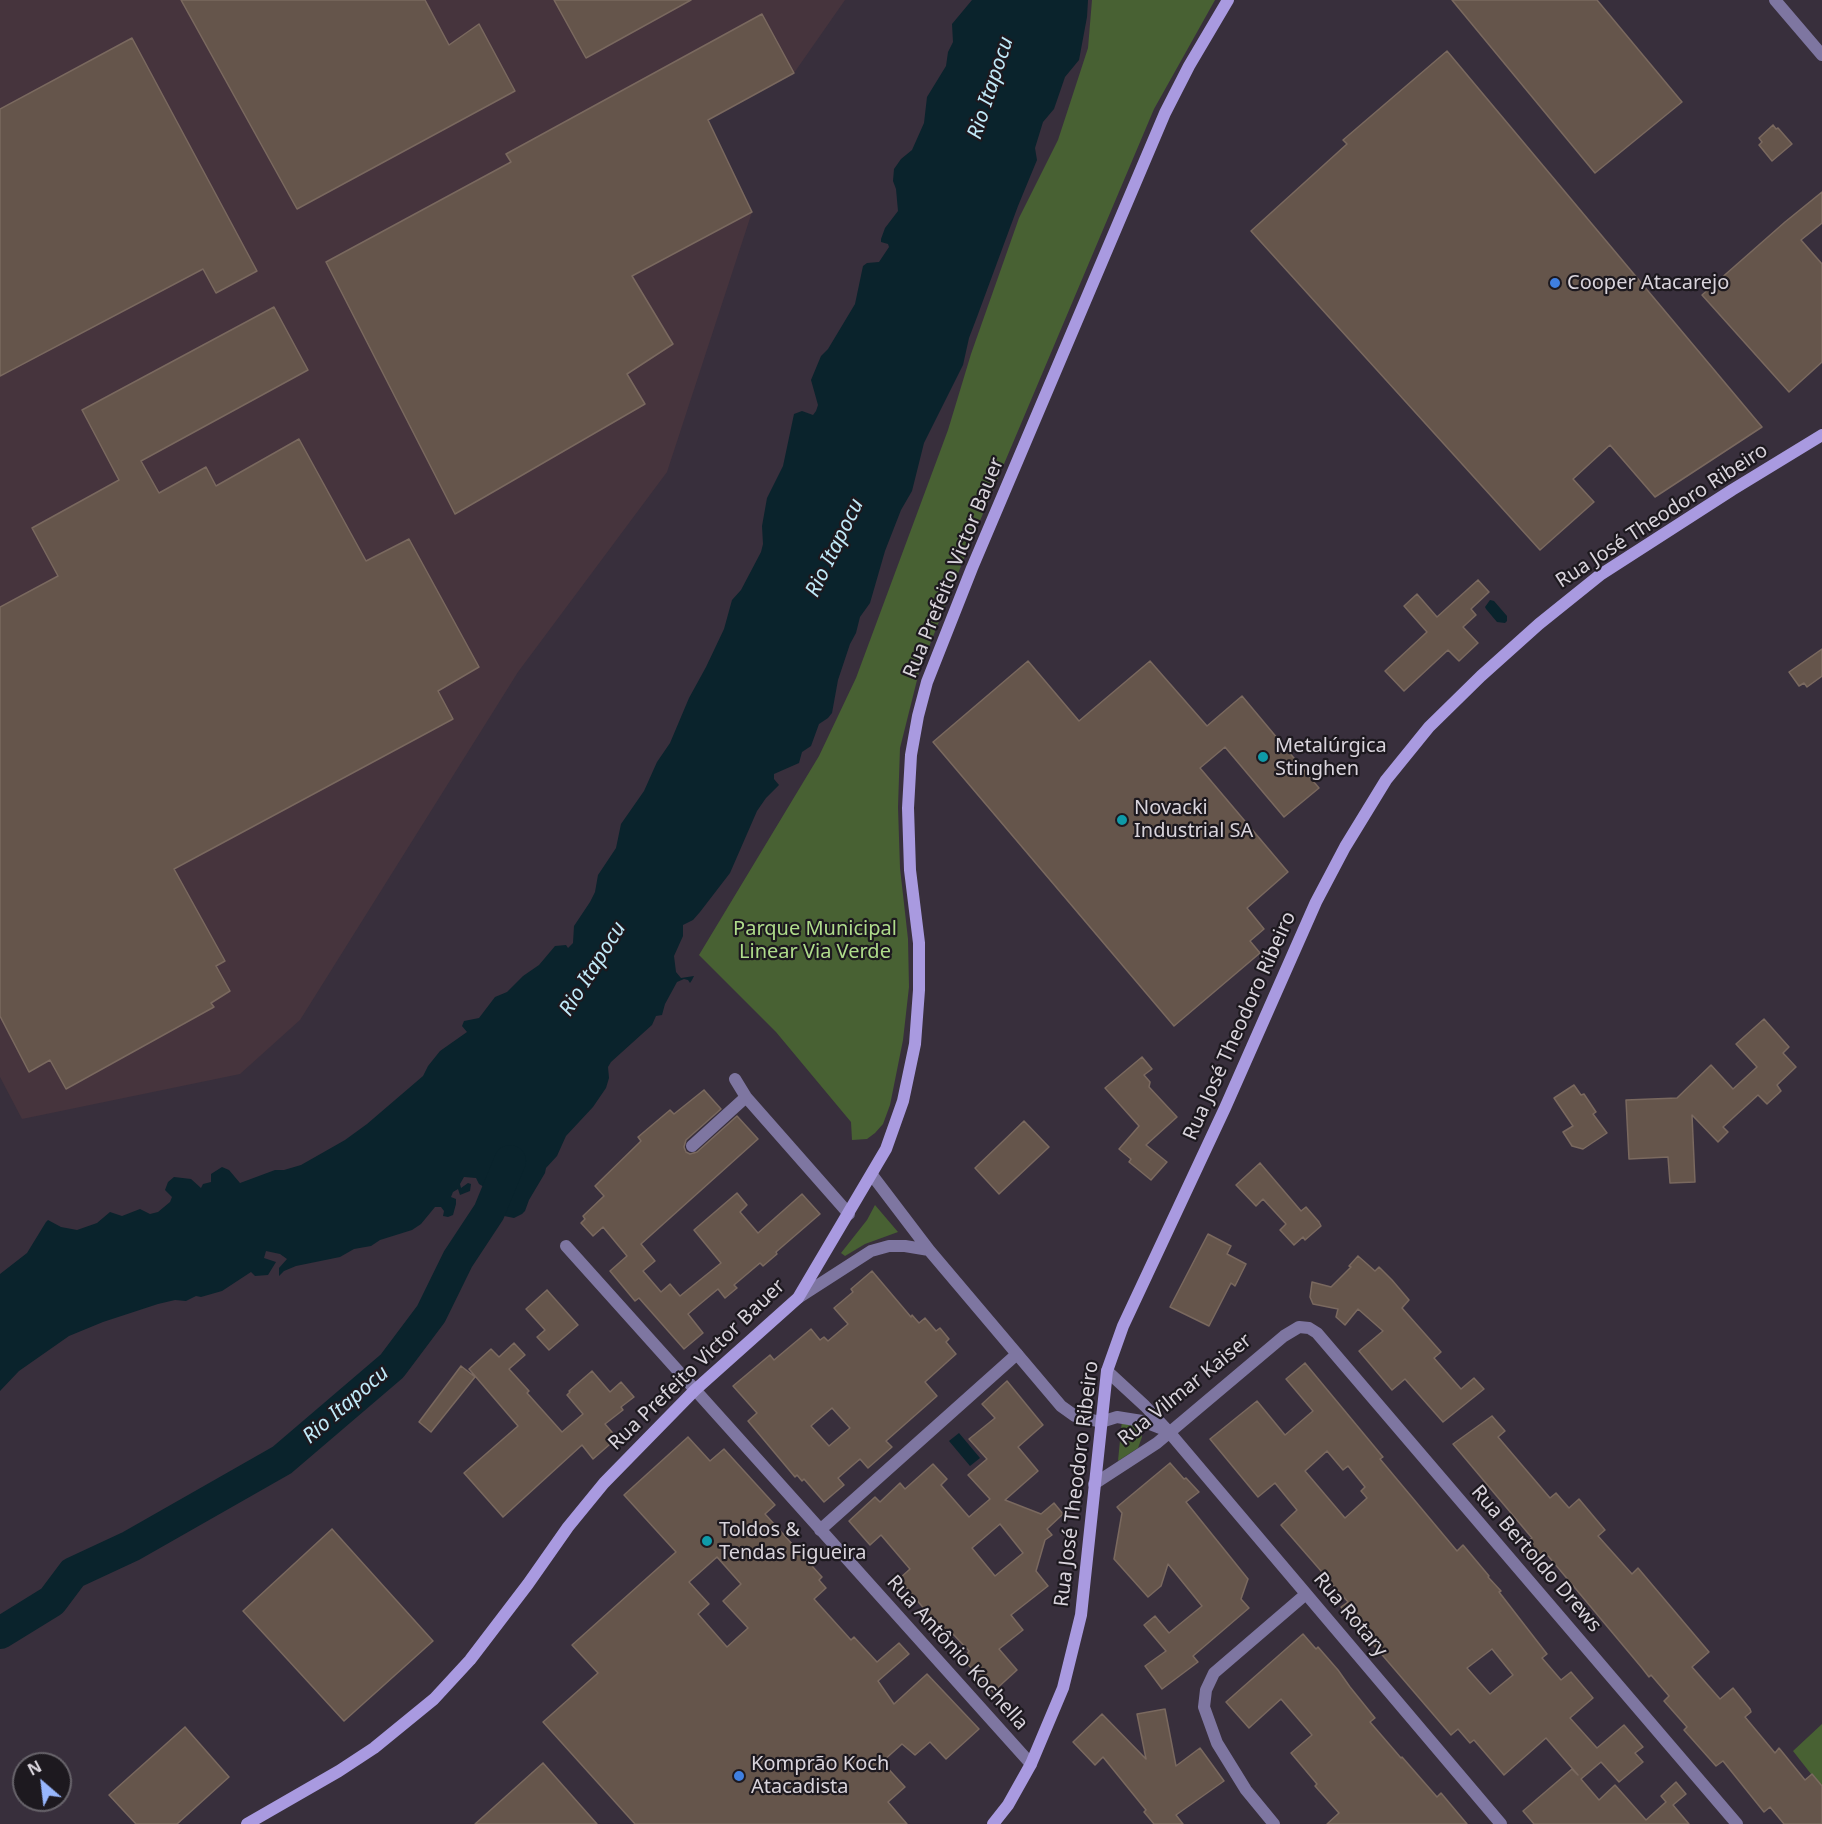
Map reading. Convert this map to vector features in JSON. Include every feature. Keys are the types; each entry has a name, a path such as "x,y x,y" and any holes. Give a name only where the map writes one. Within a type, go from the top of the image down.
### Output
{"main road":[{"name":"Rua Prefeito Victor Bauer","path":"247,1824 374,1748 434,1699 470,1660 568,1527 604,1483 695,1390 798,1298 886,1149 903,1101 915,1044 919,990 919,943 910,870 908,808 911,755 927,682 976,558 1165,113 1188,66 1228,0"},
{"name":"Rua José Theodoro Ribeiro","path":"993,1824 1008,1805 1031,1764 1063,1689 1081,1615 1107,1371 1123,1326 1220,1119 1317,902 1345,847 1386,780 1429,727 1539,624 1600,575 1822,435"}],"street":[{"path":"1775,0 1822,55"},
{"path":"735,1079 746,1097 849,1214"},
{"path":"692,1146 746,1097"},
{"path":"872,1175 929,1250 1061,1406 1075,1416 1101,1422"},
{"name":"Rua Antônio Kochella","path":"566,1246 1031,1764"},
{"path":"798,1298 871,1251 889,1246 929,1250"},
{"name":"Rua Vilmar Kaiser","path":"1094,1484 1157,1443 1284,1336 1299,1327"},
{"name":"Rua Bertoldo Drews","path":"1299,1327 1309,1328 1317,1334 1737,1824"},
{"path":"820,1530 1017,1354"},
{"name":"Rua Rotary","path":"1107,1371 1169,1432 1501,1824"},
{"name":"Rua Rotary","path":"1101,1422 1117,1417 1142,1421 1169,1432"},
{"path":"1274,1824 1246,1790 1217,1743 1204,1707 1206,1690 1214,1673 1306,1594"}],"shaded area":[{"path":"0,0 845,0 794,73 708,120 752,212 667,472 518,672 300,1020 240,1074 22,1119 0,1077"}],"green space":[{"name":"Parque Municipal Linear Via Verde","path":"1092,0 1215,0 1154,109 963,561 919,672 900,748 898,807 900,868 908,939 909,987 903,1040 890,1105 883,1124 867,1139 852,1140 851,1122 776,1032 699,955 819,756 856,678 948,430 971,354 1019,218 1058,140 1088,48"},
{"path":"875,1205 898,1232 865,1244 845,1256 841,1253 867,1220"},
{"path":"1122,1420 1131,1423 1142,1437 1138,1448 1118,1461"},
{"path":"1822,1724 1822,1788 1793,1751"}],"water":[{"path":"972,0 1088,0 1079,60 1065,77 1054,109 1043,122 1035,148 1037,160 969,338 963,365 924,443 912,491 901,510 885,551 870,603 860,617 856,633 850,644 838,680 832,713 819,724 811,746 802,752 799,763 774,774 774,779 779,785 757,811 730,873 693,920 683,925 683,936 674,956 676,972 681,978 694,976 690,983 684,979 677,982 665,1004 662,1015 656,1016 652,1025 611,1062 608,1067 609,1078 606,1088 593,1107 566,1136 557,1156 546,1168 522,1214 514,1218 499,1215 489,1190 479,1184 476,1178 464,1177 460,1184 461,1188 468,1183 471,1184 470,1191 460,1195 458,1189 453,1192 451,1197 456,1199 456,1204 453,1215 443,1216 444,1211 441,1207 435,1207 421,1224 412,1230 380,1240 371,1246 354,1249 340,1257 296,1266 279,1276 279,1268 287,1259 280,1254 266,1251 264,1258 276,1262 268,1275 255,1276 251,1272 222,1291 201,1297 196,1296 186,1301 175,1300 158,1304 69,1336 19,1371 0,1391 0,1274 27,1253 48,1220 61,1227 77,1230 97,1223 110,1212 122,1216 140,1209 150,1214 158,1212 170,1202 172,1197 165,1190 168,1182 174,1177 191,1179 201,1188 203,1184 211,1182 211,1174 222,1167 229,1170 240,1183 275,1170 301,1165 345,1140 367,1124 423,1076 440,1051 467,1032 462,1026 464,1021 479,1018 495,997 507,992 523,976 539,965 555,946 566,945 568,948 573,943 574,926 595,892 598,875 616,848 621,824 644,791 657,762 670,743 689,698 724,629 732,600 741,590 761,552 762,526 767,498 783,466 794,414 802,411 813,415 816,411 818,405 811,380 821,356 828,349 855,304 863,266 867,263 879,262 889,247 888,244 881,242 881,239 885,228 898,211 893,181 894,169 912,150 924,123 927,97 946,66 948,52 953,42 952,24"},
{"path":"1490,600 1494,601 1507,616 1505,623 1497,622 1486,609"},
{"path":"959,1433 980,1458 970,1466 949,1441"}],"building":[{"path":"181,0 425,0 449,45 479,24 515,91 297,209"},
{"path":"554,0 691,0 586,58"},
{"path":"1452,0 1597,0 1682,102 1595,173"},
{"path":"762,14 794,73 708,120 752,212 632,276 673,344 627,374 645,404 455,514 326,262 511,162 506,154"},
{"path":"132,38 257,271 216,293 203,269 0,376 0,109"},
{"path":"1447,51 1762,427 1655,497 1610,445 1573,479 1594,502 1540,550 1251,231 1347,144 1343,140"},
{"path":"1773,125 1792,144 1772,161 1759,145 1762,142 1759,138"},
{"path":"1822,192 1822,223 1801,240 1822,264 1822,362 1789,392 1702,295"},
{"path":"274,307 308,370 141,461 159,493 206,467 216,486 299,439 366,561 409,539 479,667 438,691 453,719 174,869 225,961 216,966 230,991 211,1003 214,1007 66,1089 50,1060 29,1072 0,1016 0,607 58,576 32,528 119,480 82,410"},
{"path":"1478,580 1489,592 1471,609 1476,615 1463,627 1478,643 1459,661 1448,650 1404,691 1385,671 1427,632 1404,606 1417,594 1437,617"},
{"path":"1822,649 1822,676 1807,687 1804,683 1799,686 1789,672"},
{"name":"Novacki Industrial SA","path":"1028,661 1079,721 1150,661 1207,726 1242,696 1319,788 1284,817 1225,747 1200,768 1288,872 1247,908 1264,929 1250,941 1260,953 1174,1026 933,742"},
{"path":"1764,1019 1789,1047 1783,1053 1796,1067 1777,1085 1781,1091 1767,1104 1758,1095 1723,1127 1728,1132 1718,1142 1692,1115 1695,1182 1670,1183 1668,1157 1629,1159 1626,1100 1677,1098 1711,1065 1733,1089 1757,1067 1736,1044"},
{"path":"1142,1057 1152,1069 1144,1075 1150,1082 1149,1087 1177,1117 1146,1145 1167,1162 1151,1180 1129,1162 1131,1159 1119,1149 1139,1126 1105,1088"},
{"path":"1574,1085 1581,1095 1584,1094 1596,1112 1593,1114 1607,1133 1583,1149 1572,1146 1563,1132 1573,1126 1554,1098"},
{"path":"704,1090 721,1109 686,1140 684,1147 686,1152 690,1154 697,1152 737,1116 758,1139 641,1244 655,1261 643,1271 661,1292 670,1284 680,1296 721,1263 694,1230 737,1193 747,1205 740,1212 758,1233 802,1194 820,1214 763,1266 760,1263 734,1285 737,1288 725,1298 718,1289 688,1314 703,1333 684,1349 639,1298 635,1301 610,1271 627,1256 603,1227 593,1236 581,1223 585,1219 583,1216 604,1196 595,1186 641,1141 638,1137 670,1110 674,1114"},
{"path":"1024,1121 1049,1147 999,1194 975,1168"},
{"path":"1260,1163 1301,1211 1306,1207 1319,1222 1321,1226 1305,1240 1303,1237 1294,1245 1280,1230 1286,1224 1263,1199 1256,1206 1236,1185"},
{"path":"1208,1234 1231,1246 1227,1254 1246,1264 1235,1286 1231,1283 1209,1326 1170,1307"},
{"path":"1358,1256 1375,1271 1379,1267 1409,1300 1402,1308 1441,1352 1434,1358 1461,1389 1474,1378 1484,1389 1443,1422 1405,1379 1392,1390 1359,1351 1383,1331 1358,1309 1345,1325 1336,1317 1338,1309 1313,1304 1310,1297 1312,1282 1331,1287 1351,1267 1349,1266"},
{"path":"872,1271 911,1317 912,1315 919,1323 925,1318 936,1331 940,1328 949,1339 946,1342 956,1354 925,1382 937,1396 886,1441 892,1447 868,1468 860,1459 838,1478 844,1485 824,1502 804,1479 802,1481 797,1475 795,1477 748,1421 757,1413 733,1386 770,1355 774,1360 811,1329 820,1340 824,1337 828,1341 848,1324 834,1308 853,1292 851,1289","holes":["832,1408 850,1428 829,1446 811,1426"]},
{"path":"547,1290 578,1325 549,1350 537,1337 545,1330 526,1309"},
{"path":"514,1343 525,1355 509,1369 562,1432 583,1414 567,1395 592,1371 610,1392 621,1382 634,1397 621,1407 623,1410 605,1424 617,1438 593,1459 582,1445 503,1517 464,1473 518,1426 469,1369 491,1349 499,1357"},
{"path":"1305,1363 1383,1457 1380,1459 1457,1551 1463,1545 1489,1576 1547,1654 1542,1658 1561,1680 1571,1672 1593,1698 1570,1718 1597,1748 1624,1725 1643,1747 1635,1753 1643,1762 1619,1782 1601,1762 1581,1779 1599,1800 1615,1785 1646,1820 1666,1802 1661,1796 1676,1782 1686,1794 1673,1805 1689,1824 1534,1824 1523,1811 1572,1769 1578,1775 1546,1738 1504,1775 1474,1740 1470,1743 1458,1729 1451,1735 1341,1607 1348,1602 1281,1525 1297,1510 1275,1483 1258,1497 1210,1439 1257,1401 1285,1435 1313,1411 1286,1379","holes":["1327,1451 1343,1470 1348,1466 1365,1487 1361,1491 1367,1498 1345,1518 1305,1471","1492,1649 1513,1675 1490,1694 1467,1668"]},
{"path":"461,1366 475,1377 431,1432 419,1422"},
{"path":"1007,1381 1043,1425 1018,1447 1038,1471 1005,1500 1041,1514 1054,1503 1063,1514 1047,1529 1052,1535 1045,1540 1036,1571 1048,1586 1011,1615 1023,1630 999,1649 1017,1670 993,1692 965,1661 969,1657 967,1654 969,1651 951,1632 947,1636 899,1579 910,1569 881,1535 870,1545 849,1521 875,1497 880,1502 900,1483 905,1489 933,1464 947,1479 941,1485 969,1517 990,1499 968,1475 987,1459 969,1439 995,1418 982,1404","holes":["1000,1524 1023,1553 995,1576 972,1548"]},
{"path":"1492,1416 1505,1431 1498,1437 1550,1498 1556,1493 1569,1508 1579,1499 1605,1530 1598,1536 1632,1574 1638,1568 1709,1652 1692,1667 1720,1699 1733,1688 1750,1709 1751,1712 1745,1717 1775,1753 1779,1748 1805,1780 1812,1774 1822,1786 1822,1824 1784,1824 1770,1807 1764,1812 1723,1761 1716,1766 1684,1730 1687,1727 1664,1701 1669,1696 1651,1675 1649,1677 1544,1551 1534,1559 1523,1546 1532,1538 1453,1444"},
{"path":"688,1437 710,1461 724,1449 775,1505 765,1514 822,1577 819,1580 826,1588 814,1599 851,1640 854,1637 877,1662 899,1643 909,1654 878,1681 894,1704 927,1674 979,1729 946,1759 930,1742 915,1755 902,1744 882,1762 905,1787 888,1802 907,1824 635,1824 543,1722 598,1673 572,1645 676,1552 624,1495","holes":["717,1557 741,1584 723,1601 748,1628 727,1647 698,1614 709,1604 689,1582"]},
{"path":"1170,1463 1199,1492 1186,1502 1248,1579 1241,1599 1249,1608 1193,1656 1198,1662 1162,1689 1145,1666 1166,1651 1144,1625 1155,1616 1169,1633 1202,1606 1168,1564 1161,1586 1148,1597 1114,1559 1122,1513 1117,1507"},
{"path":"332,1529 433,1641 344,1721 243,1611"},
{"path":"1303,1634 1338,1670 1375,1718 1370,1722 1401,1758 1437,1797 1441,1793 1467,1824 1327,1824 1339,1813 1315,1786 1317,1784 1291,1753 1312,1735 1281,1699 1249,1728 1226,1702"},
{"path":"1165,1709 1176,1766 1200,1748 1224,1781 1176,1815 1183,1824 1154,1824 1144,1812 1146,1810 1103,1757 1095,1765 1073,1742 1102,1714 1146,1759 1137,1714"},
{"path":"185,1727 229,1777 177,1824 136,1824 109,1795"},
{"path":"543,1763 597,1824 475,1824"}],"waterway":[{"name":"Rio Itapocu","path":"0,1633 52,1601 73,1573 131,1546 282,1460 392,1366 431,1314 458,1259 489,1212 510,1161"}],"place":[{"name":"Cooper Atacarejo","path":"1555,283"},
{"name":"Metalúrgica Stinghen","path":"1263,757"},
{"name":"Novacki Industrial SA","path":"1122,820"},
{"name":"Toldos & Tendas Figueira","path":"707,1541"},
{"name":"Komprão Koch Atacadista","path":"739,1776"}]}
